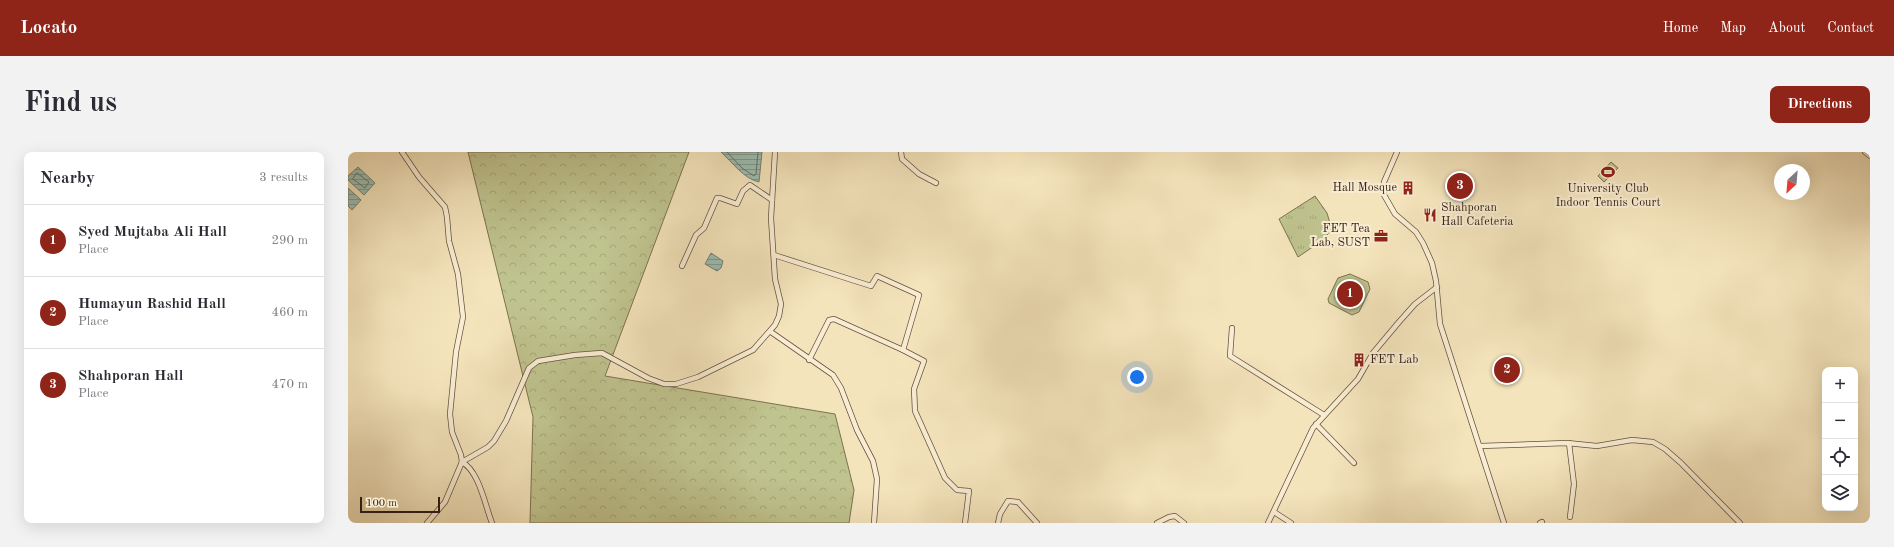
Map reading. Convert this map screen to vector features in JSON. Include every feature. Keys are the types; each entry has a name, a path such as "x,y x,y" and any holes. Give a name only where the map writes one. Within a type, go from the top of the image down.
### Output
{"street":[{"path":"402,152 420,177 445,207 449,240 458,274 463,316 456,352 450,414 452,432 462,462 469,466 481,491 492,523"},
{"path":"427,523 445,502 462,462 488,447 494,441 506,421 529,368 538,361 575,355 602,353 648,378 664,384 676,384 698,377 753,350 771,332 779,316 781,304 775,279 771,218 776,152"},
{"path":"902,152 902,158 919,174 936,183"},
{"path":"1396,152 1384,182 1384,195 1391,208 1416,232 1423,242 1432,263 1437,287 1440,324 1504,523"},
{"path":"1865,152 1870,156"},
{"path":"682,266 696,235 704,228 717,198 738,204 743,191 750,185 754,186 772,200"},
{"path":"774,255 871,286 876,276 919,295 904,350"},
{"path":"1268,523 1316,424 1358,379 1373,353 1399,322 1415,304 1437,287"},
{"path":"809,360 829,320 834,319 904,350 924,361 914,390 915,410 945,478 957,490 969,491 965,523"},
{"path":"1232,328 1230,356 1324,415"},
{"path":"771,332 809,360 820,365 833,375 841,388 857,430 873,461 877,478 874,523"},
{"path":"1316,424 1354,463"},
{"path":"1480,446 1569,443 1597,446 1632,440 1653,442 1665,449 1681,463 1740,523"},
{"path":"1569,443 1574,484 1570,517"},
{"path":"998,523 1003,508 1008,501 1018,502 1037,523"},
{"path":"1274,512 1291,523"},
{"path":"1157,523 1169,517 1175,516 1184,523"}],"green space":[{"path":"468,152 689,152 605,376 835,414 854,490 849,523 530,523 533,417"},
{"name":"University Club Indoor Tennis Court","path":"1611,162 1618,168 1604,182 1598,176"},
{"path":"1315,196 1327,213 1332,230 1320,242 1298,257 1279,219"},
{"path":"1350,274 1368,282 1370,289 1359,312 1352,315 1329,303 1328,299 1338,278"}],"water":[{"path":"721,152 762,152 759,182 743,174"},
{"path":"358,167 375,183 364,195 348,180 348,176"},
{"path":"348,188 361,200 352,210 348,206"},
{"path":"711,253 723,261 721,268 717,271 705,264"}],"place":[{"name":"University Club Indoor Tennis Court","path":"1608,172"},
{"name":"Shahporan Hall","path":"1460,186"},
{"name":"Hall Mosque","path":"1408,188"},
{"name":"Shahporan Hall Cafeteria","path":"1430,215"},
{"name":"FET Tea Lab, SUST","path":"1381,236"},
{"name":"Syed Mujtaba Ali Hall","path":"1350,294"},
{"name":"FET Lab","path":"1359,360"},
{"name":"Humayun Rashid Hall","path":"1507,370"}]}
